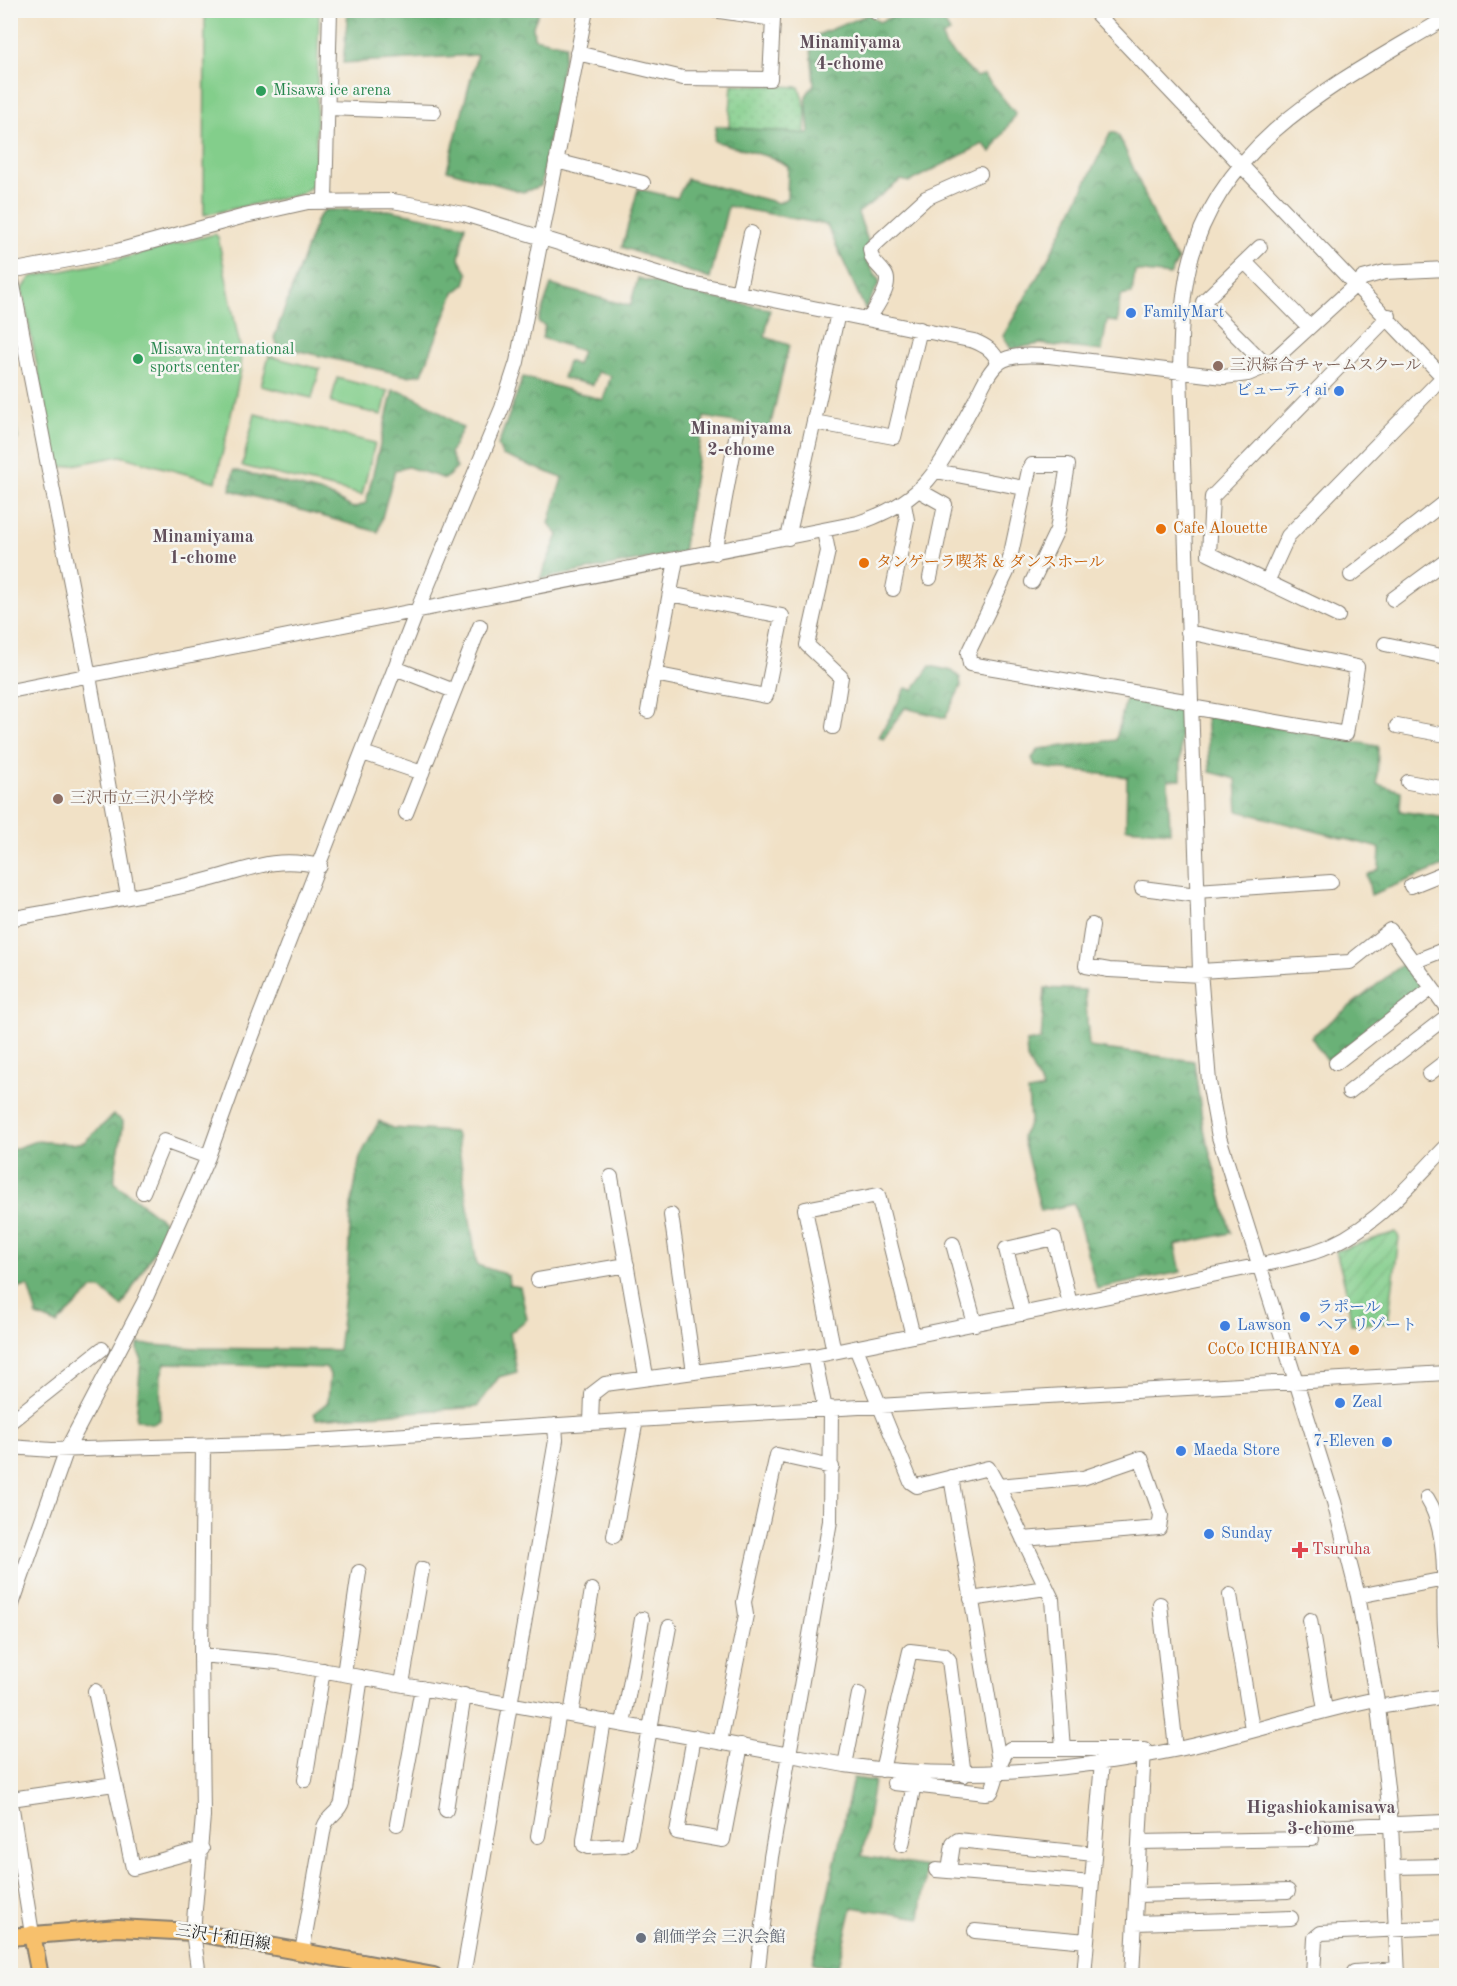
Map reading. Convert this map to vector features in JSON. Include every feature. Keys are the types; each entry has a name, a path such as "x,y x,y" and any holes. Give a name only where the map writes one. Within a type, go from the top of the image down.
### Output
{"main road":[{"name":"三沢十和田線","path":"10,1937 118,1928 193,1932 302,1952 361,1969 434,1976"},
{"path":"32,1934 40,1976"}],"street":[{"path":"325,201 330,10"},
{"path":"10,1610 68,1449 144,1302 208,1157 242,1062 320,866 417,611 502,408 517,362 586,10"},
{"path":"577,53 683,78 770,79 773,20 756,14 713,10"},
{"path":"1093,10 1238,165 1389,316 1445,378 1288,536 1267,582"},
{"path":"1354,1976 1354,1971 1398,1972 1390,1824 1377,1703 1358,1596 1334,1502 1219,1137 1209,1082 1196,893 1180,372 1181,313 1189,266 1204,222 1238,165 1280,123 1305,104 1446,18"},
{"path":"328,108 434,112"},
{"path":"556,162 643,183"},
{"path":"869,319 888,283 887,276 871,260 870,249 926,198 980,174"},
{"path":"128,896 89,676 11,271 117,251 245,216 325,201 393,201 426,206 542,238 647,272 738,293 920,329 986,346 995,353 999,363"},
{"path":"738,293 751,233"},
{"path":"1260,247 1203,302 1267,366"},
{"path":"1245,262 1309,327"},
{"path":"10,691 858,523 904,504 920,491 936,471 987,379 999,363 1025,356 1049,356 1237,377 1267,366 1356,283 1385,272 1446,269"},
{"path":"788,538 838,313"},
{"path":"1338,616 1209,554 1212,497 1389,316"},
{"path":"814,422 894,437 920,329"},
{"path":"715,553 737,432"},
{"path":"1032,582 1058,530 1068,465 1032,465 1024,488 1007,572 968,653 970,664 1346,734 1357,667 1188,632"},
{"path":"936,471 1024,488"},
{"path":"920,491 945,505 930,578"},
{"path":"1351,575 1446,501"},
{"path":"893,589 907,520 904,504"},
{"path":"824,531 828,550 807,645 841,676 833,727"},
{"path":"648,711 676,560"},
{"path":"1394,600 1446,560"},
{"path":"654,674 765,696 782,616 670,594"},
{"path":"406,813 480,626"},
{"path":"1385,644 1446,657"},
{"path":"395,669 454,691"},
{"path":"1397,726 1446,735"},
{"path":"363,753 422,773"},
{"path":"1408,782 1446,789"},
{"path":"10,919 200,882 276,861 291,860 320,866"},
{"path":"1411,886 1446,872"},
{"path":"1142,888 1196,893 1331,882"},
{"path":"1092,925 1086,966 1109,970 1200,973 1350,962 1390,930 1445,1004"},
{"path":"1413,962 1446,949"},
{"path":"1336,1063 1432,988"},
{"path":"1349,1092 1446,1017"},
{"path":"1429,1074 1446,1061"},
{"path":"143,1192 164,1141 208,1157"},
{"path":"591,1423 592,1394 605,1384 646,1376 814,1356 1261,1265 1316,1251 1354,1233 1382,1212 1446,1147"},
{"path":"611,1177 646,1376"},
{"path":"834,1352 805,1209 878,1194 913,1336"},
{"path":"671,1215 694,1372"},
{"path":"1023,1314 1006,1250 1054,1238 1070,1304"},
{"path":"953,1244 975,1324"},
{"path":"538,1280 627,1265"},
{"path":"856,1348 911,1482 917,1486 988,1468 998,1486 1046,1588 1054,1611 1063,1749"},
{"path":"10,1422 102,1349"},
{"path":"757,1976 771,1857 830,1521 832,1467 828,1408 814,1356"},
{"path":"10,1447 68,1449 203,1446 1446,1373"},
{"path":"614,1536 636,1420"},
{"path":"463,1976 556,1440 555,1425"},
{"path":"199,1976 193,1932 202,1849 204,1788 201,1655 203,1446"},
{"path":"720,1742 746,1616 744,1602 777,1455 832,1467"},
{"path":"998,1486 1083,1478 1141,1458 1161,1515 1159,1528 1023,1539"},
{"path":"951,1477 999,1771"},
{"path":"1428,1498 1440,1538 1445,1579 1446,1643"},
{"path":"402,1684 422,1569"},
{"path":"344,1674 359,1572"},
{"path":"1358,1596 1445,1579"},
{"path":"971,1599 1046,1588"},
{"path":"538,1836 592,1590"},
{"path":"1230,1595 1252,1729"},
{"path":"1160,1604 1176,1749"},
{"path":"623,1724 642,1619"},
{"path":"1310,1620 1325,1710"},
{"path":"604,1720 584,1840 584,1845 588,1847 625,1845 628,1842 669,1627"},
{"path":"882,1770 910,1651 944,1655 949,1660 964,1775"},
{"path":"201,1655 277,1662 323,1670 882,1770 985,1793 991,1792 1006,1751 1010,1749 1144,1749 1132,1976"},
{"path":"305,1780 323,1670"},
{"path":"302,1952 324,1827 326,1820 340,1808 342,1802 361,1677"},
{"path":"397,1824 422,1688"},
{"path":"95,1690 133,1869 202,1849"},
{"path":"845,1765 860,1694"},
{"path":"446,1810 464,1695"},
{"path":"894,1783 915,1779 1102,1762 1176,1749 1325,1710 1446,1696"},
{"path":"694,1737 676,1832 723,1840 741,1745"},
{"path":"1084,1976 1102,1762"},
{"path":"902,1845 915,1779"},
{"path":"32,1934 11,1797 114,1784"},
{"path":"1322,1827 1446,1822"},
{"path":"1140,1842 1312,1839"},
{"path":"1092,1883 943,1871 953,1844 958,1840 1094,1854"},
{"path":"1393,1867 1446,1866"},
{"path":"1137,1895 1288,1891"},
{"path":"1135,1923 1291,1918"},
{"path":"1313,1976 1315,1938 1321,1933 1446,1927"},
{"path":"975,1931 1087,1941"}],"green space":[{"name":"Misawa ice arena","path":"205,11 319,11 315,184 301,194 204,215"},
{"path":"348,11 539,11 533,26 534,38 566,45 541,186 523,192 447,170 477,55 343,63"},
{"path":"905,11 938,11 950,32 942,37 946,47 976,77 984,75 1016,114 991,152 983,144 909,182 901,180 858,213 868,241 867,261 880,282 865,309 827,225 728,206 710,279 622,247 638,189 677,198 687,179 779,203 787,198 788,166 773,158 714,141 716,126 809,134 806,96 814,84 810,38 869,14 879,22"},
{"path":"732,84 799,87 806,109 804,156 728,140"},
{"path":"1111,132 1117,134 1121,140 1167,245 1178,260 1170,275 1135,271 1132,294 1120,296 1118,322 1107,321 1102,351 1040,344 1011,349 1003,336 1049,257"},
{"path":"325,210 389,210 465,225 459,259 468,274 465,284 454,293 422,374 407,376 278,346 274,338 317,219"},
{"name":"Misawa international sports center","path":"215,234 218,237 240,347 241,370 216,482 120,456 57,468 22,290 31,277 113,261"},
{"path":"638,278 698,295 770,309 765,337 789,345 770,428 704,417 683,552 540,579 558,535 549,523 562,478 502,455 498,445 523,377 603,400 611,376 598,372 593,385 563,378 568,361 577,365 582,351 542,338 545,326 538,322 551,285 630,306"},
{"path":"269,356 320,369 312,398 261,386"},
{"path":"337,378 388,391 382,415 331,403"},
{"path":"393,390 421,400 463,428 450,453 457,468 445,479 408,467 395,470 378,532 230,490 234,470 327,494 353,508 366,503"},
{"path":"11,400 18,439 10,440"},
{"path":"255,414 375,443 362,495 242,466"},
{"path":"930,666 952,671 960,678 961,686 945,718 905,708 883,739 879,737 906,688 913,690"},
{"path":"1126,698 1180,706 1181,779 1168,780 1170,832 1126,828 1127,777 1047,768 1035,765 1032,758 1039,749 1116,740"},
{"path":"1206,715 1378,746 1377,784 1401,791 1400,811 1446,818 1446,865 1371,895 1367,875 1379,869 1380,848 1238,811 1236,779 1210,772"},
{"path":"1408,960 1424,983 1422,992 1327,1061 1311,1037"},
{"path":"1045,988 1085,990 1089,1047 1194,1061 1203,1126 1231,1233 1175,1245 1181,1272 1097,1289 1074,1204 1041,1211 1022,1136 1030,1122 1028,1092 1043,1089 1027,1059 1026,1042 1041,1040"},
{"path":"114,1115 123,1121 115,1167 115,1183 164,1221 163,1236 122,1306 101,1289 93,1289 57,1324 37,1316 28,1286 11,1290 11,1150 36,1141 72,1144 84,1142"},
{"path":"379,1121 392,1128 454,1132 457,1136 477,1265 508,1275 509,1285 520,1287 527,1319 510,1333 517,1372 499,1377 477,1407 316,1419 314,1413 328,1402 330,1375 327,1368 165,1363 161,1375 160,1420 153,1424 136,1419 141,1358 138,1344 197,1348 338,1350 347,1279 351,1206 360,1157"},
{"path":"1396,1232 1399,1238 1388,1323 1351,1324 1347,1293 1336,1251"},
{"path":"853,1778 874,1781 862,1856 927,1867 920,1918 852,1907 837,1970 813,1963"}],"place":[{"name":"Misawa ice arena","path":"261,91"},
{"name":"FamilyMart","path":"1131,313"},
{"name":"Misawa international sports center","path":"138,359"},
{"name":"三沢綜合チャームスクール","path":"1218,366"},
{"name":"ビューティai","path":"1339,391"},
{"name":"Cafe Alouette","path":"1161,529"},
{"name":"タンゲーラ喫茶 & ダンスホール","path":"864,563"},
{"name":"三沢市立三沢小学校","path":"58,799"},
{"name":"ラポール ヘア リゾート","path":"1305,1317"},
{"name":"Lawson","path":"1225,1326"},
{"name":"CoCo ICHIBANYA","path":"1354,1350"},
{"name":"Zeal","path":"1340,1403"},
{"name":"7-Eleven","path":"1387,1442"},
{"name":"Maeda Store","path":"1181,1451"},
{"name":"Sunday","path":"1209,1534"},
{"name":"Tsuruha","path":"1300,1550"},
{"name":"創価学会 三沢会館","path":"641,1938"}],"district":[{"name":"Minamiyama 4-chome","path":"850,53"},
{"name":"Minamiyama 2-chome","path":"741,439"},
{"name":"Minamiyama 1-chome","path":"203,547"},
{"name":"Higashiokamisawa 3-chome","path":"1321,1818"}]}
